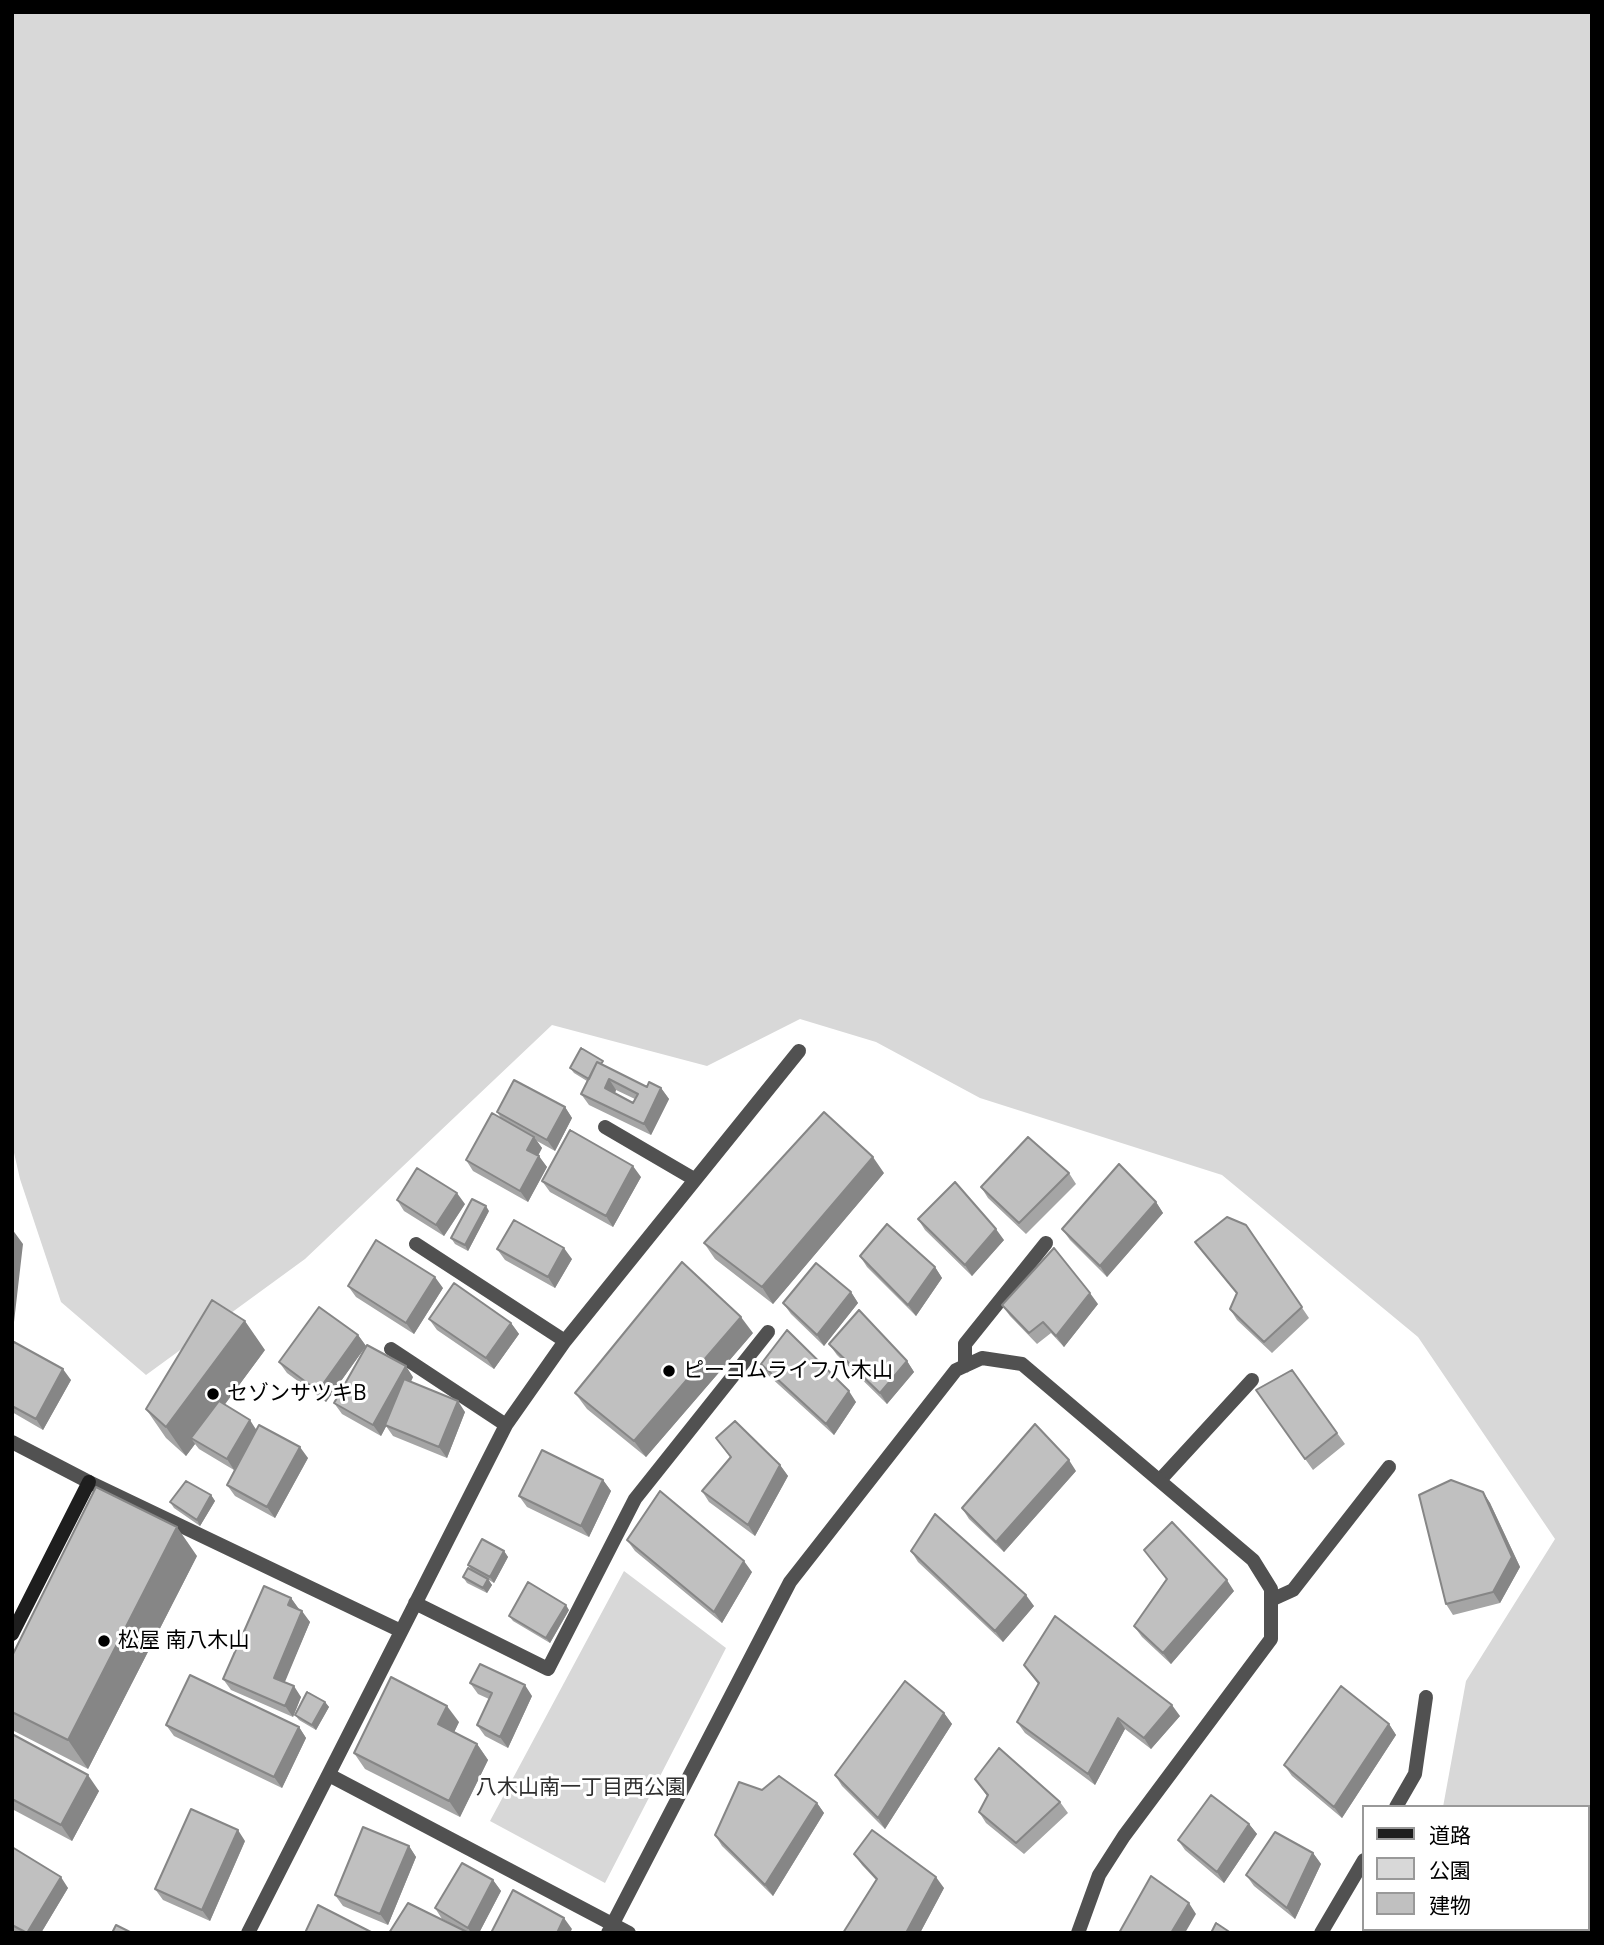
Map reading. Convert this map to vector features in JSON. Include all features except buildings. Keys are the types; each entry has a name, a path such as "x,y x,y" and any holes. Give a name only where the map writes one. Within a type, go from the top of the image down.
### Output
{"street":[{"path":"248,1933 506,1425 565,1341 799,1051"},
{"path":"605,1127 694,1179"},
{"path":"965,1366 965,1345 1046,1242"},
{"path":"416,1244 565,1341"},
{"path":"415,1603 548,1669 635,1499 768,1332"},
{"path":"391,1349 506,1425"},
{"path":"610,1928 790,1582 956,1370 982,1358 1022,1364 1254,1559 1271,1589 1271,1639 1124,1836 1099,1875 1078,1933"},
{"path":"1160,1480 1252,1380"},
{"path":"12,1442 89,1482 401,1631"},
{"path":"1271,1600 1293,1590 1389,1467"},
{"path":"12,1634 89,1482"},
{"path":"1397,1805 1415,1774 1426,1697"},
{"path":"329,1774 610,1928 629,1933"},
{"path":"1321,1933 1362,1863"}],"green space":[{"path":"12,12 1592,12 1592,1933 1373,1933 1590,1931 1590,1805 1443,1805 1466,1681 1555,1539 1418,1337 1222,1175 980,1098 876,1042 800,1019 707,1066 552,1025 305,1259 146,1375 61,1302 20,1179 12,1144"},
{"name":"八木山南一丁目西公園","path":"624,1571 726,1648 605,1883 490,1821"}],"place":[{"name":"ピーコムライフ八木山","path":"669,1371"},
{"name":"セゾンサツキB","path":"213,1394"},
{"name":"松屋 南八木山","path":"104,1641"}]}
